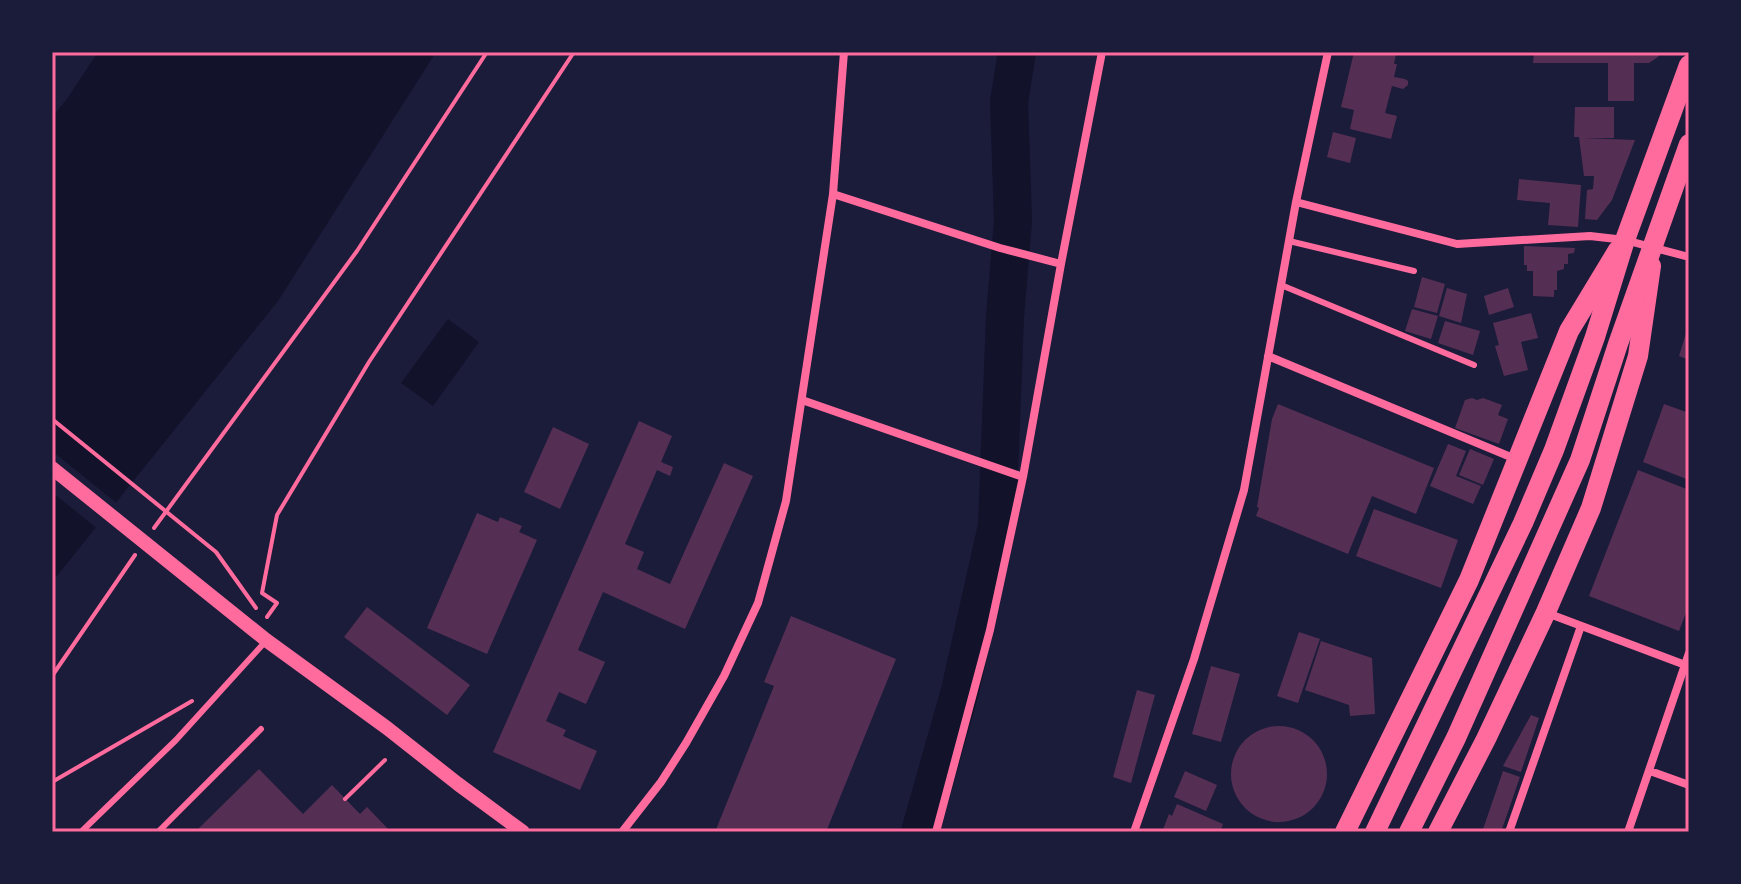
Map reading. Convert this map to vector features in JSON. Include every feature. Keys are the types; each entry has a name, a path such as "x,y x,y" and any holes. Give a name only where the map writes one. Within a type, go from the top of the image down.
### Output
{"main road":[{"path":"1375,832 1523,523 1554,450 1595,337 1625,240 1689,65"},
{"path":"1409,832 1456,738 1580,460 1689,144"},
{"path":"1345,832 1469,580 1569,331 1625,240"},
{"path":"1438,832 1546,612 1591,508 1638,356 1654,247"}],"street":[{"path":"622,832 661,782 686,743 724,676 758,603 786,501 802,400 833,194 844,52"},
{"path":"936,832 990,630 1023,477 1102,52"},
{"path":"1134,832 1194,659 1244,490 1296,202 1328,52"},
{"path":"833,194 1000,248 1061,264"},
{"path":"1296,202 1457,244 1590,236 1625,240 1689,257"},
{"path":"1268,356 1518,461"},
{"path":"802,400 1023,477"},
{"path":"52,468 245,624 523,832"},
{"path":"1546,612 1687,665"},
{"path":"1509,832 1581,626"},
{"path":"1628,832 1689,653"},
{"path":"1650,771 1689,785"}],"lane":[{"path":"1289,241 1414,271"},
{"path":"1281,285 1474,365"},
{"path":"81,832 176,740 266,640"},
{"path":"158,832 261,729"}],"path":[{"path":"147,538 357,251 487,52"},
{"path":"267,617 277,603 262,593 277,515 369,362 574,52"},
{"path":"52,419 216,552 258,610"},
{"path":"52,676 138,551"},
{"path":"52,782 232,678"},
{"path":"345,799 385,760"}],"shaded area":[{"path":"98,52 436,52 278,301 52,582 52,117"},
{"path":"448,319 479,342 433,406 401,383"}],"pier":[{"path":"52,451 119,505 99,530 52,492"}],"building":[{"path":"1354,52 1396,54 1394,77 1408,81 1403,89 1392,86 1385,113 1397,116 1391,139 1350,129 1354,110 1341,107"},
{"path":"1534,52 1661,52 1649,63 1634,63 1634,101 1608,101 1608,63 1533,63"},
{"path":"1575,107 1614,107 1614,138 1583,138 1635,140 1612,200 1597,220 1585,219 1587,190 1593,189 1594,176 1584,176 1579,137 1574,137"},
{"path":"1333,132 1356,138 1350,163 1327,157"},
{"path":"1519,179 1581,185 1578,227 1548,225 1550,203 1517,200"},
{"path":"1524,246 1575,248 1574,253 1568,254 1568,264 1557,271 1554,297 1533,296 1533,271 1527,271 1527,265 1524,265"},
{"path":"1422,277 1445,284 1437,313 1414,307"},
{"path":"1447,288 1467,294 1461,323 1439,316"},
{"path":"1508,288 1514,307 1489,315 1484,296"},
{"path":"1412,309 1438,316 1431,339 1405,331"},
{"path":"1531,313 1538,338 1521,342 1528,370 1504,376 1495,346 1499,345 1493,323"},
{"path":"1445,321 1480,331 1473,355 1438,343"},
{"path":"1686,333 1689,334 1689,360 1679,356"},
{"path":"1483,398 1502,405 1498,415 1508,419 1499,444 1455,428 1465,400"},
{"path":"1278,404 1434,468 1416,514 1372,496 1348,554 1256,516 1272,419"},
{"path":"1664,404 1689,413 1689,480 1643,462"},
{"path":"639,421 672,436 661,462 673,467 670,476 657,470 625,544 644,552 637,569 670,584 724,463 753,476 685,629 603,592 578,650 605,662 586,704 559,692 546,721 566,730 563,736 597,751 580,790 493,752"},
{"path":"553,427 589,444 560,509 524,492"},
{"path":"1448,444 1466,451 1456,476 1481,486 1473,504 1430,486"},
{"path":"1470,449 1494,459 1483,485 1459,475"},
{"path":"1638,470 1689,490 1689,605 1679,631 1589,596"},
{"path":"1374,509 1458,540 1441,588 1356,556"},
{"path":"477,513 498,522 500,517 522,526 519,532 537,540 487,654 427,628"},
{"path":"367,607 470,685 447,715 344,637"},
{"path":"791,616 896,659 826,832 715,832 774,686 764,682"},
{"path":"1299,632 1320,639 1298,703 1277,696"},
{"path":"1321,641 1372,658 1375,714 1350,716 1349,705 1305,690"},
{"path":"1211,666 1240,674 1221,742 1192,734"},
{"path":"1137,690 1155,695 1131,783 1113,777"},
{"path":"1531,715 1539,718 1521,772 1503,766"},
{"path":"1279,726 1297,730 1313,740 1323,756 1327,774 1323,792 1313,808 1297,818 1279,822 1261,818 1245,808 1235,792 1231,774 1235,756 1245,740 1261,730"},
{"path":"259,769 303,814 332,785 360,814 367,807 391,832 195,832"},
{"path":"1185,771 1217,785 1206,811 1174,797"},
{"path":"1503,771 1520,777 1501,832 1482,832"},
{"path":"1177,804 1223,824 1220,832 1162,832"}],"waterway":[{"path":"920,832 960,691 997,526 1005,317 1013,221 1009,102 1017,52"}]}
